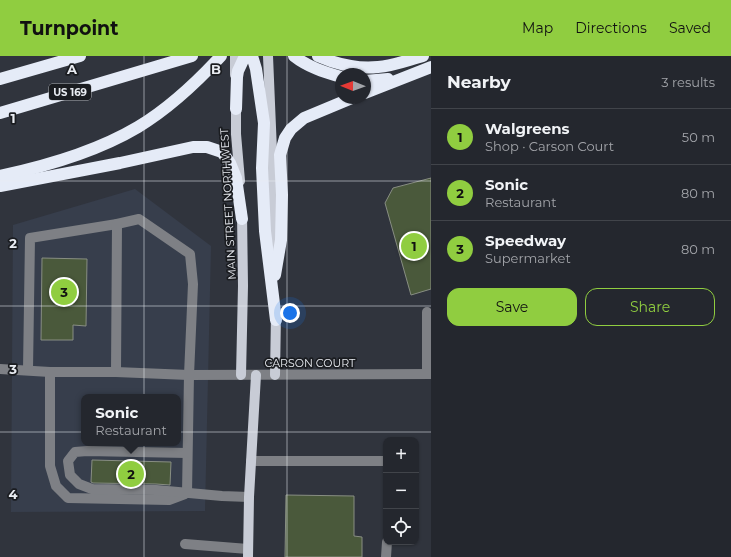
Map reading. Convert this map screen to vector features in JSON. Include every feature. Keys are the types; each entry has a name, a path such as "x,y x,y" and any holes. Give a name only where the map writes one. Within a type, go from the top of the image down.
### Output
{"highway":[{"path":"0,79 80,56"},
{"name":"US 169","path":"0,113 192,56"},
{"path":"0,176 64,160 137,128 157,115 182,94 221,56"},
{"path":"236,109 238,71 245,56"},
{"path":"252,56 256,69 264,123 262,168 265,231 276,320"},
{"path":"294,56 310,66 335,75"},
{"path":"318,56 341,64 377,67 423,56"},
{"path":"371,90 431,67"},
{"path":"371,80 401,78"},
{"path":"275,275 281,240 282,195 280,155 285,138 291,129 304,118 338,104"},
{"path":"0,186 193,147 207,147 222,152 230,163 236,178 242,219"}],"main road":[{"name":"MAIN STREET NORTHWEST","path":"235,56 236,134 242,219 243,286 241,375"},
{"path":"268,56 276,320 275,375"},
{"path":"248,553 249,497 256,375"}],"street":[{"path":"28,370 30,238 139,219 190,254 193,284 189,375 187,494"},
{"path":"116,372 117,224"},
{"path":"427,312 429,374"},
{"name":"CARSON COURT","path":"0,369 50,372 116,372 189,375 429,374"},
{"path":"50,372 50,466 56,486 68,498 169,500 187,494"},
{"path":"187,453 87,451 76,452 68,461 70,475 79,484 92,489 156,490 187,494 249,497"},
{"path":"251,462 383,461"},
{"path":"185,544 248,553"},
{"path":"386,557 387,545"}],"shaded area":[{"path":"135,189 211,246 205,511 11,512 13,225"}],"building":[{"path":"431,178 431,289 411,295 385,203 393,188"},
{"path":"42,258 87,259 86,326 73,325 73,340 41,340"},
{"path":"92,460 171,462 170,485 93,483 91,482"},
{"path":"286,495 354,496 354,536 362,537 362,557 285,557"}],"place":[{"name":"Walgreens","path":"414,246"},
{"name":"Speedway","path":"64,292"},
{"name":"Sonic","path":"131,474"}]}
